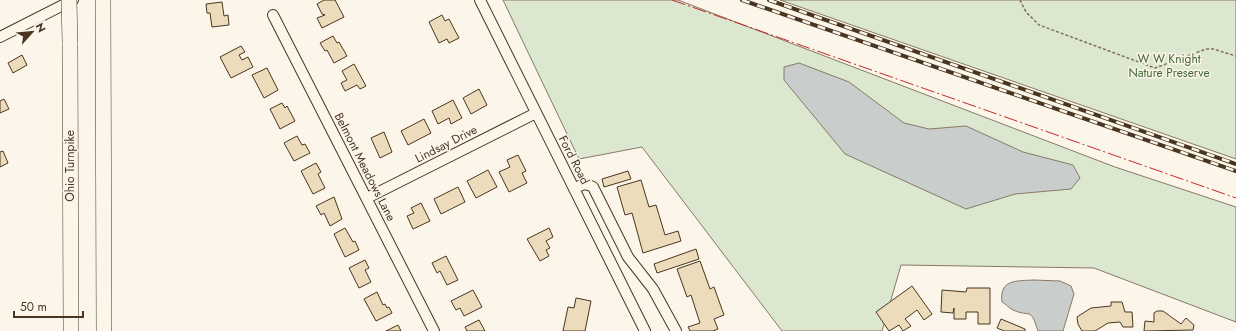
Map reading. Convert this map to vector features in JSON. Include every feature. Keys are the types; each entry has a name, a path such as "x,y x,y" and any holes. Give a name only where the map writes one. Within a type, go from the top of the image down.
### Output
{"highway":[{"name":"Ohio Turnpike","path":"69,0 71,331"},
{"path":"103,0 104,331"}],"street":[{"path":"0,37 73,0"},
{"name":"Ford Road","path":"480,0 645,331"},
{"name":"Belmont Meadows Lane","path":"273,15 434,331"},
{"name":"Lindsay Drive","path":"367,198 536,113"},
{"path":"574,189 584,184 588,184 593,187 628,257 653,289 676,331"}],"path":[{"path":"1020,0 1026,12 1039,25 1155,68 1206,49 1213,49 1236,56"}],"green space":[{"path":"503,0 678,0 1115,167 1236,207 1236,322 1094,268 901,265 882,331 782,331 642,147 579,159"},
{"name":"W W Knight Nature Preserve","path":"780,0 1236,0 1236,159"}],"shaded area":[{"path":"799,63 849,82 904,123 929,129 966,126 1023,152 1073,165 1080,178 1071,189 1015,194 966,209 845,154 784,80 784,67"},
{"path":"1016,281 1060,281 1071,286 1074,294 1063,331 1038,331 1031,315 1013,310 1002,302 1003,289 1006,285"}],"building":[{"path":"324,0 335,0 344,17 322,28 317,18 325,15 322,14 317,4"},
{"path":"222,2 224,16 228,15 229,25 212,27 210,13 207,13 206,4"},
{"path":"442,15 445,21 449,19 459,38 449,43 447,39 439,43 429,22"},
{"path":"333,36 337,43 339,42 347,56 334,63 327,50 325,51 320,43"},
{"path":"241,46 245,52 239,55 242,60 248,57 253,67 231,78 220,57"},
{"path":"22,55 27,65 13,73 8,63"},
{"path":"354,64 366,86 360,89 357,85 345,91 341,83 347,80 342,71"},
{"path":"267,68 278,90 264,98 252,75"},
{"path":"479,89 487,105 471,114 463,98"},
{"path":"4,99 9,109 0,113 0,101"},
{"path":"453,100 462,118 451,124 449,118 438,124 432,111"},
{"path":"282,103 285,108 287,106 295,121 280,129 270,109"},
{"path":"424,119 431,133 408,145 401,131"},
{"path":"384,132 392,152 380,158 371,138"},
{"path":"297,136 302,145 305,144 310,153 294,161 284,143"},
{"path":"3,151 8,163 0,167 0,152"},
{"path":"518,155 526,171 522,173 527,183 509,192 499,172 510,167 507,160"},
{"path":"316,163 321,172 318,174 325,188 313,194 301,171"},
{"path":"488,170 497,187 476,198 467,181"},
{"path":"628,171 631,179 604,187 602,179"},
{"path":"641,180 649,207 656,205 665,235 678,231 681,241 643,253 632,213 625,215 617,187"},
{"path":"458,187 465,202 441,214 434,199"},
{"path":"334,197 342,219 330,226 324,213 321,215 316,206"},
{"path":"421,203 430,221 413,229 407,216 414,213 411,208"},
{"path":"345,228 353,242 355,241 359,250 345,257 334,234"},
{"path":"549,228 553,237 546,241 550,248 546,250 549,256 540,261 527,239"},
{"path":"696,249 699,259 657,273 654,264"},
{"path":"446,256 458,280 447,285 440,271 437,273 432,263"},
{"path":"365,260 369,268 365,270 371,282 359,288 349,268"},
{"path":"700,261 710,289 714,287 724,315 714,319 718,329 713,331 690,331 688,327 700,323 691,295 687,297 677,269"},
{"path":"912,286 932,314 924,320 917,310 905,319 911,326 903,331 899,325 889,331 876,312"},
{"path":"967,288 990,288 990,324 978,324 978,312 966,312 966,319 954,319 954,308 953,313 941,312 942,290 966,292"},
{"path":"473,290 482,307 464,316 460,308 456,310 451,301"},
{"path":"377,292 383,305 385,304 387,308 389,307 392,313 376,321 364,299"},
{"path":"576,298 591,301 585,331 563,331 568,307 574,308"},
{"path":"1111,302 1122,302 1125,312 1132,312 1133,327 1123,327 1120,322 1108,323 1095,331 1082,331 1078,324 1077,317 1091,308 1111,306"},
{"path":"1157,311 1163,311 1181,324 1186,318 1194,325 1193,330 1144,331 1145,321 1154,322 1154,313"},
{"path":"1001,319 1025,329 1025,331 1004,331 997,328"},
{"path":"479,320 485,331 467,331 465,327"},
{"path":"398,325 401,331 386,331"}],"railway":[{"path":"742,0 1236,171"},
{"path":"769,0 1236,164"}],"power":[{"path":"672,0 1236,198"}]}
